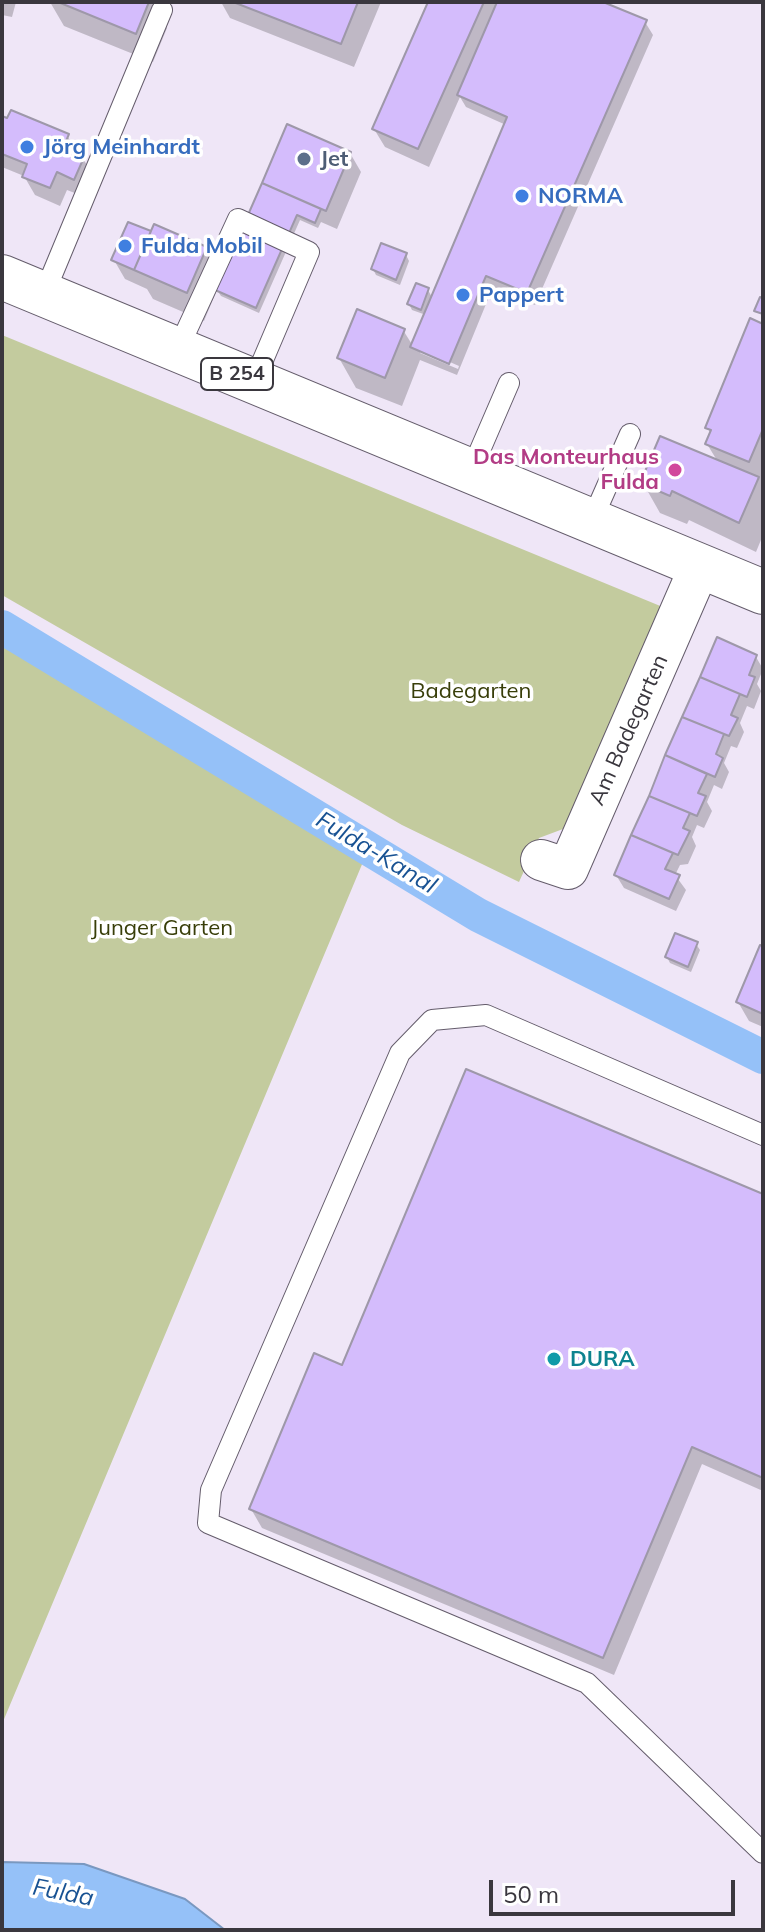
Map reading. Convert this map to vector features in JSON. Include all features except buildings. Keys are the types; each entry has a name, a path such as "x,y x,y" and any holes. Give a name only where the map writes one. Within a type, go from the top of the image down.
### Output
{"main road":[{"name":"B 254","path":"2,277 763,592"}],"street":[{"name":"Am Badegarten","path":"541,860 568,869 700,566"}],"lane":[{"path":"44,294 162,10"},
{"path":"178,349 238,219 309,252 254,381"},
{"path":"471,471 509,383"},
{"path":"592,520 630,434"},
{"path":"763,1135 486,1015 432,1020 400,1053 211,1490 208,1523 587,1683 763,1853"}],"green space":[{"name":"Badegarten","path":"2,335 670,610 579,823 539,838 519,882 402,825 2,595"},
{"name":"Junger Garten","path":"2,642 363,862 2,1724"}],"water":[{"name":"Fulda","path":"2,1862 84,1864 185,1899 225,1930 2,1930"}],"waterway":[{"name":"Fulda-Kanal","path":"2,627 478,915 763,1057"}],"place":[{"name":"Jörg Meinhardt","path":"27,147"},
{"name":"Jet","path":"304,159"},
{"name":"NORMA","path":"522,196"},
{"name":"Fulda Mobil","path":"125,246"},
{"name":"Pappert","path":"463,295"},
{"name":"Das Monteurhaus Fulda","path":"675,470"},
{"name":"DURA","path":"554,1359"}]}
